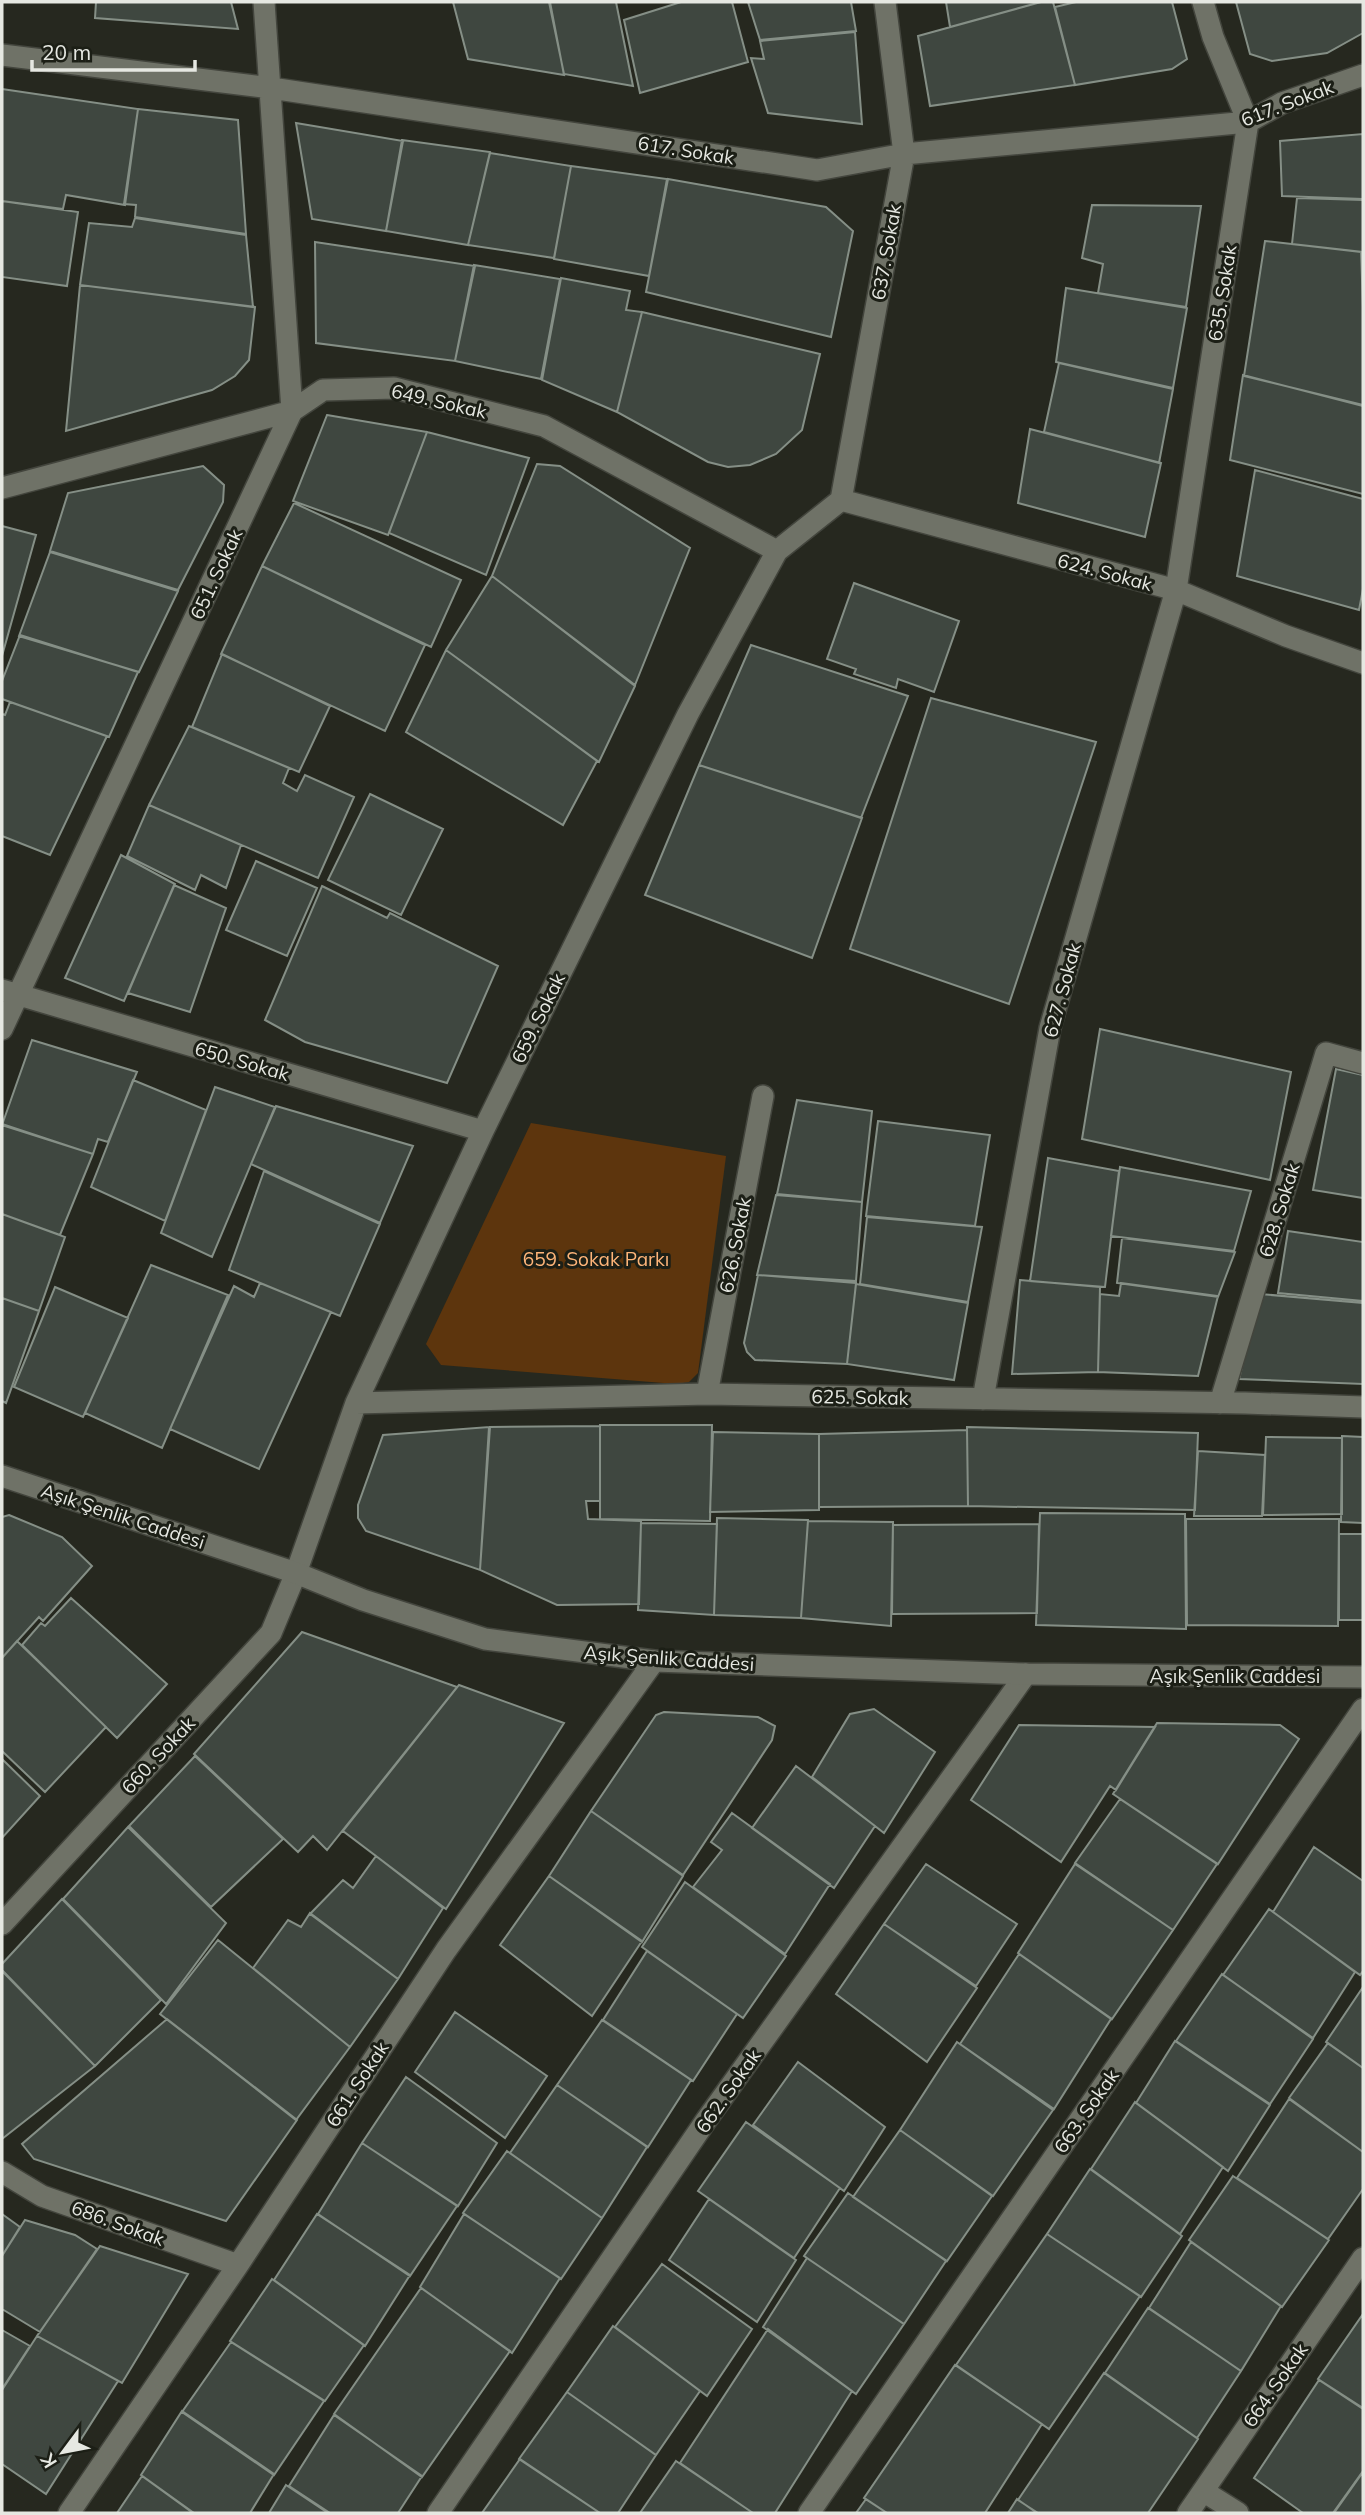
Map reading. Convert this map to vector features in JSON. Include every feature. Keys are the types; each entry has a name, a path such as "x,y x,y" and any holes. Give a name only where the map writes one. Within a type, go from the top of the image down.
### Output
{"street":[{"name":"651. Sokak","path":"2,1029 9,993 292,411 264,2"},
{"name":"637. Sokak","path":"841,500 904,154 885,2"},
{"path":"1203,2 1213,37 1248,122"},
{"name":"617. Sokak","path":"2,55 271,88 817,170 904,154 1248,122 1282,103 1363,75"},
{"name":"635. Sokak","path":"1176,590 1248,122"},
{"name":"649. Sokak","path":"2,488 292,411 323,390 394,388 544,426 777,551"},
{"name":"624. Sokak","path":"841,500 1176,590 1286,636 1363,663"},
{"name":"659. Sokak","path":"296,1573 356,1403 483,1131 688,714 777,551 841,500"},
{"name":"627. Sokak","path":"983,1399 1050,1028 1176,590"},
{"name":"650. Sokak","path":"9,993 483,1131"},
{"name":"628. Sokak","path":"1220,1403 1326,1054 1363,1062"},
{"name":"626. Sokak","path":"707,1394 763,1096"},
{"name":"625. Sokak","path":"356,1403 707,1394 1363,1407"},
{"name":"Aşık Şenlik Caddesi","path":"2,1476 296,1573 363,1600 485,1639 654,1661 1026,1674 1363,1677"},
{"name":"660. Sokak","path":"2,1924 271,1633 296,1573"},
{"name":"661. Sokak","path":"69,2513 238,2266 446,1950 654,1661"},
{"name":"662. Sokak","path":"438,2513 707,2119 1026,1674"},
{"name":"663. Sokak","path":"809,2513 1363,1709"},
{"name":"686. Sokak","path":"2,2172 42,2196 238,2266"},
{"name":"664. Sokak","path":"1188,2513 1363,2258"},
{"path":"1203,2491 1238,2513"}],"green space":[{"name":"659. Sokak Parkı","path":"531,1123 726,1156 698,1373 689,1382 676,1384 441,1365 426,1344"}],"building":[{"path":"96,2 231,2 238,29 95,18"},
{"path":"453,2 550,2 564,75 468,59"},
{"path":"549,2 616,2 633,86 564,74"},
{"path":"681,2 732,2 748,62 640,93 624,20"},
{"path":"748,2 851,2 856,31 760,40"},
{"path":"946,2 1041,2 950,27"},
{"path":"1041,2 1053,2 1075,85 930,106 918,36"},
{"path":"1076,2 1172,2 1187,59 1172,69 1075,85 1055,7"},
{"path":"1236,2 1363,2 1363,33 1327,53 1272,61 1250,54"},
{"path":"855,32 862,124 768,113 751,58 764,59 760,41"},
{"path":"2,89 138,109 125,205 66,195 63,209 2,201"},
{"path":"138,109 238,120 246,234 135,217 136,205 124,204"},
{"path":"296,123 403,141 386,231 312,219"},
{"path":"1363,134 1363,199 1282,196 1280,141"},
{"path":"402,140 490,152 468,245 386,231"},
{"path":"490,153 571,166 554,258 468,245"},
{"path":"571,166 667,179 649,276 554,259"},
{"path":"668,179 826,207 853,231 831,337 646,292"},
{"path":"1297,198 1363,200 1363,252 1292,244"},
{"path":"2,201 78,212 67,286 2,277"},
{"path":"1092,205 1201,206 1186,307 1098,293 1103,264 1082,258"},
{"path":"135,218 246,235 253,307 80,285 89,223 132,227"},
{"path":"1265,241 1361,252 1363,405 1244,376"},
{"path":"315,242 475,266 455,361 316,343"},
{"path":"474,265 560,279 541,379 455,361"},
{"path":"561,278 630,291 626,310 642,312 617,412 542,380"},
{"path":"80,285 255,307 249,360 235,376 212,390 66,431"},
{"path":"1066,288 1187,308 1173,388 1056,362"},
{"path":"642,312 820,354 802,430 776,454 750,465 728,467 708,462 617,412"},
{"path":"1059,363 1173,389 1159,463 1044,432"},
{"path":"1243,375 1363,406 1363,494 1230,460"},
{"path":"327,415 427,432 388,535 293,501"},
{"path":"1030,429 1161,463 1145,537 1018,503"},
{"path":"427,432 529,458 486,575 389,533"},
{"path":"537,464 560,466 690,548 635,685 492,576"},
{"path":"203,466 224,485 223,502 178,590 50,551 68,493"},
{"path":"1255,470 1363,499 1363,589 1359,610 1237,576"},
{"path":"294,503 461,580 431,647 262,566"},
{"path":"2,526 36,535 2,656"},
{"path":"50,552 178,591 139,672 19,636"},
{"path":"262,566 425,645 385,731 221,654"},
{"path":"492,576 635,686 599,762 446,650"},
{"path":"854,583 959,621 934,692 898,679 896,688 854,674 856,669 827,659"},
{"path":"20,635 138,672 109,737 2,699 2,681"},
{"path":"751,645 908,696 861,818 699,765"},
{"path":"446,650 597,761 563,825 406,732"},
{"path":"222,654 330,706 299,772 192,727"},
{"path":"931,698 1096,742 1009,1004 850,949"},
{"path":"10,702 107,736 50,855 2,836 2,714 5,715"},
{"path":"189,726 289,768 283,783 297,791 305,775 354,797 318,878 149,805"},
{"path":"699,765 862,818 812,958 645,895"},
{"path":"370,794 443,829 401,915 328,880"},
{"path":"149,805 241,845 226,888 201,875 195,890 127,856"},
{"path":"121,855 175,884 124,1001 65,978"},
{"path":"256,861 317,888 287,956 226,930"},
{"path":"174,885 226,908 190,1012 128,993"},
{"path":"322,886 387,918 390,913 498,966 447,1083 305,1042 265,1020"},
{"path":"1100,1029 1291,1072 1270,1180 1082,1139"},
{"path":"32,1040 137,1072 108,1142 98,1139 93,1154 2,1125"},
{"path":"1336,1069 1363,1075 1363,1198 1313,1190"},
{"path":"133,1080 206,1110 165,1221 91,1187"},
{"path":"215,1087 275,1107 212,1257 161,1233"},
{"path":"797,1100 872,1111 862,1202 777,1194"},
{"path":"276,1106 413,1146 380,1223 251,1164"},
{"path":"878,1121 990,1135 975,1226 866,1216"},
{"path":"2,1124 93,1154 60,1235 2,1214"},
{"path":"1048,1158 1119,1171 1105,1287 1030,1281"},
{"path":"1120,1167 1251,1191 1234,1251 1111,1236"},
{"path":"264,1171 380,1224 340,1316 229,1270"},
{"path":"776,1195 862,1202 856,1281 757,1275"},
{"path":"2,1214 65,1237 39,1311 2,1298"},
{"path":"867,1217 982,1227 968,1302 860,1284"},
{"path":"1288,1231 1363,1242 1363,1301 1278,1293"},
{"path":"1122,1238 1235,1252 1218,1297 1117,1283"},
{"path":"151,1265 228,1295 162,1448 85,1413"},
{"path":"758,1275 856,1283 847,1364 755,1360 747,1352 744,1343"},
{"path":"1020,1280 1100,1287 1098,1372 1012,1374"},
{"path":"260,1283 331,1312 259,1469 170,1429 234,1286 254,1297"},
{"path":"1121,1283 1218,1296 1198,1376 1098,1372 1100,1294 1119,1296"},
{"path":"856,1284 968,1303 954,1380 847,1364"},
{"path":"55,1287 128,1318 83,1417 14,1387"},
{"path":"1260,1294 1363,1303 1363,1384 1239,1379"},
{"path":"2,1298 39,1311 6,1403 2,1401"},
{"path":"600,1425 712,1425 710,1521 600,1519"},
{"path":"600,1426 600,1501 586,1501 588,1519 641,1521 639,1604 557,1605 480,1570 490,1427"},
{"path":"489,1427 480,1570 366,1531 358,1518 358,1505 383,1435"},
{"path":"967,1427 1198,1433 1195,1510 968,1506"},
{"path":"967,1430 968,1506 819,1507 819,1434"},
{"path":"713,1432 819,1434 819,1510 710,1512"},
{"path":"1342,1436 1363,1437 1363,1523 1341,1522"},
{"path":"1266,1437 1342,1438 1342,1514 1263,1515"},
{"path":"1198,1451 1265,1455 1262,1516 1194,1516"},
{"path":"1040,1513 1185,1514 1186,1629 1036,1625"},
{"path":"9,1515 62,1537 92,1566 43,1621 39,1617 2,1658 2,1517"},
{"path":"717,1518 808,1520 801,1618 714,1615"},
{"path":"1186,1519 1339,1519 1338,1626 1187,1625"},
{"path":"808,1521 893,1522 891,1626 801,1618"},
{"path":"641,1523 717,1524 714,1615 638,1610"},
{"path":"1039,1524 1037,1613 892,1614 893,1525"},
{"path":"1339,1534 1363,1534 1363,1620 1339,1620"},
{"path":"71,1598 167,1684 117,1738 22,1645 41,1623 45,1626"},
{"path":"302,1632 457,1687 327,1850 313,1836 298,1852 194,1754"},
{"path":"17,1641 106,1727 45,1792 2,1751 2,1658"},
{"path":"459,1685 564,1723 446,1909 343,1831"},
{"path":"874,1709 935,1752 884,1833 812,1777 850,1714"},
{"path":"664,1712 758,1717 775,1726 772,1740 683,1875 591,1811 656,1715"},
{"path":"1157,1723 1280,1725 1299,1739 1218,1864 1113,1794"},
{"path":"1019,1725 1155,1727 1116,1790 1110,1786 1061,1862 971,1800"},
{"path":"195,1756 283,1839 211,1907 129,1826"},
{"path":"2,1759 40,1796 2,1838"},
{"path":"796,1766 875,1826 834,1888 752,1828"},
{"path":"1120,1799 1217,1864 1173,1930 1075,1863"},
{"path":"591,1811 683,1876 642,1942 549,1876"},
{"path":"732,1813 830,1884 785,1954 693,1887 722,1850 711,1842"},
{"path":"128,1827 226,1923 166,2004 63,1899"},
{"path":"1314,1847 1363,1881 1363,1971 1360,1975 1273,1912"},
{"path":"376,1856 443,1908 398,1979 310,1914 343,1880 353,1888"},
{"path":"926,1864 1017,1924 976,1986 884,1924"},
{"path":"1075,1864 1173,1930 1112,2019 1018,1953"},
{"path":"549,1876 642,1941 592,2016 500,1945"},
{"path":"685,1882 786,1956 743,2018 642,1947"},
{"path":"62,1899 161,2000 95,2066 2,1970 2,1964"},
{"path":"1269,1909 1355,1972 1313,2038 1223,1975"},
{"path":"310,1913 398,1979 350,2047 253,1968 288,1920 301,1927"},
{"path":"884,1924 977,1988 927,2062 836,1994"},
{"path":"218,1940 350,2047 296,2120 160,2014"},
{"path":"647,1951 737,2014 693,2081 603,2020"},
{"path":"1019,1954 1111,2019 1054,2109 960,2044"},
{"path":"2,1971 95,2066 2,2139"},
{"path":"1222,1974 1313,2039 1270,2104 1176,2041"},
{"path":"1363,1987 1363,2068 1326,2042"},
{"path":"455,2012 547,2076 505,2138 415,2072"},
{"path":"167,2019 297,2120 226,2221 34,2159 22,2144"},
{"path":"602,2020 691,2080 648,2147 557,2085"},
{"path":"1175,2041 1270,2105 1228,2171 1136,2103"},
{"path":"957,2042 1053,2110 993,2196 900,2130"},
{"path":"1328,2043 1363,2068 1363,2152 1289,2098"},
{"path":"798,2062 885,2127 844,2191 753,2125"},
{"path":"406,2077 497,2143 458,2206 362,2143"},
{"path":"557,2085 647,2147 602,2218 510,2153"},
{"path":"1289,2099 1363,2152 1363,2189 1328,2239 1237,2178"},
{"path":"1135,2102 1223,2167 1180,2234 1091,2169"},
{"path":"746,2122 840,2188 794,2258 698,2191"},
{"path":"900,2130 992,2196 947,2261 853,2197"},
{"path":"362,2143 457,2206 410,2276 318,2214"},
{"path":"507,2151 602,2218 561,2279 463,2213"},
{"path":"1090,2169 1182,2236 1141,2297 1047,2234"},
{"path":"1233,2176 1329,2240 1282,2307 1189,2240"},
{"path":"848,2193 946,2261 904,2324 804,2256"},
{"path":"709,2199 796,2260 757,2322 669,2260"},
{"path":"2,2214 20,2227 2,2256"},
{"path":"317,2214 410,2275 365,2346 274,2280"},
{"path":"464,2214 560,2278 512,2353 420,2287"},
{"path":"25,2220 75,2235 97,2249 40,2332 2,2309 2,2256"},
{"path":"1047,2234 1140,2296 1049,2429 956,2365"},
{"path":"1191,2242 1281,2306 1241,2371 1149,2308"},
{"path":"100,2246 188,2274 122,2383 37,2336"},
{"path":"807,2258 904,2324 856,2394 763,2327"},
{"path":"662,2264 752,2329 707,2396 615,2327"},
{"path":"272,2279 364,2345 325,2401 230,2341"},
{"path":"421,2288 510,2351 422,2477 334,2414"},
{"path":"1148,2308 1241,2371 1197,2438 1105,2373"},
{"path":"1363,2314 1363,2408 1318,2379"},
{"path":"613,2326 700,2391 656,2455 567,2392"},
{"path":"768,2329 852,2391 775,2513 753,2513 680,2463"},
{"path":"2,2330 30,2346 2,2389"},
{"path":"37,2336 118,2381 46,2494 2,2464 2,2390"},
{"path":"231,2342 324,2401 274,2475 182,2412"},
{"path":"955,2365 1042,2424 985,2513 887,2513 864,2498"},
{"path":"1104,2373 1198,2439 1148,2513 1038,2513 1018,2500"},
{"path":"1319,2380 1363,2409 1363,2471 1333,2513 1303,2513 1254,2478"},
{"path":"567,2392 656,2455 618,2513 600,2513 519,2459"},
{"path":"182,2411 274,2474 250,2513 194,2513 141,2475"},
{"path":"334,2415 422,2476 398,2513 330,2513 289,2486"},
{"path":"520,2459 600,2513 482,2513"},
{"path":"676,2461 753,2513 640,2513"},
{"path":"1363,2472 1363,2513 1334,2513"},
{"path":"142,2476 193,2513 117,2513"},
{"path":"286,2485 328,2513 269,2513"},
{"path":"866,2499 887,2513 856,2513"},
{"path":"1017,2499 1037,2513 1008,2513"}]}
